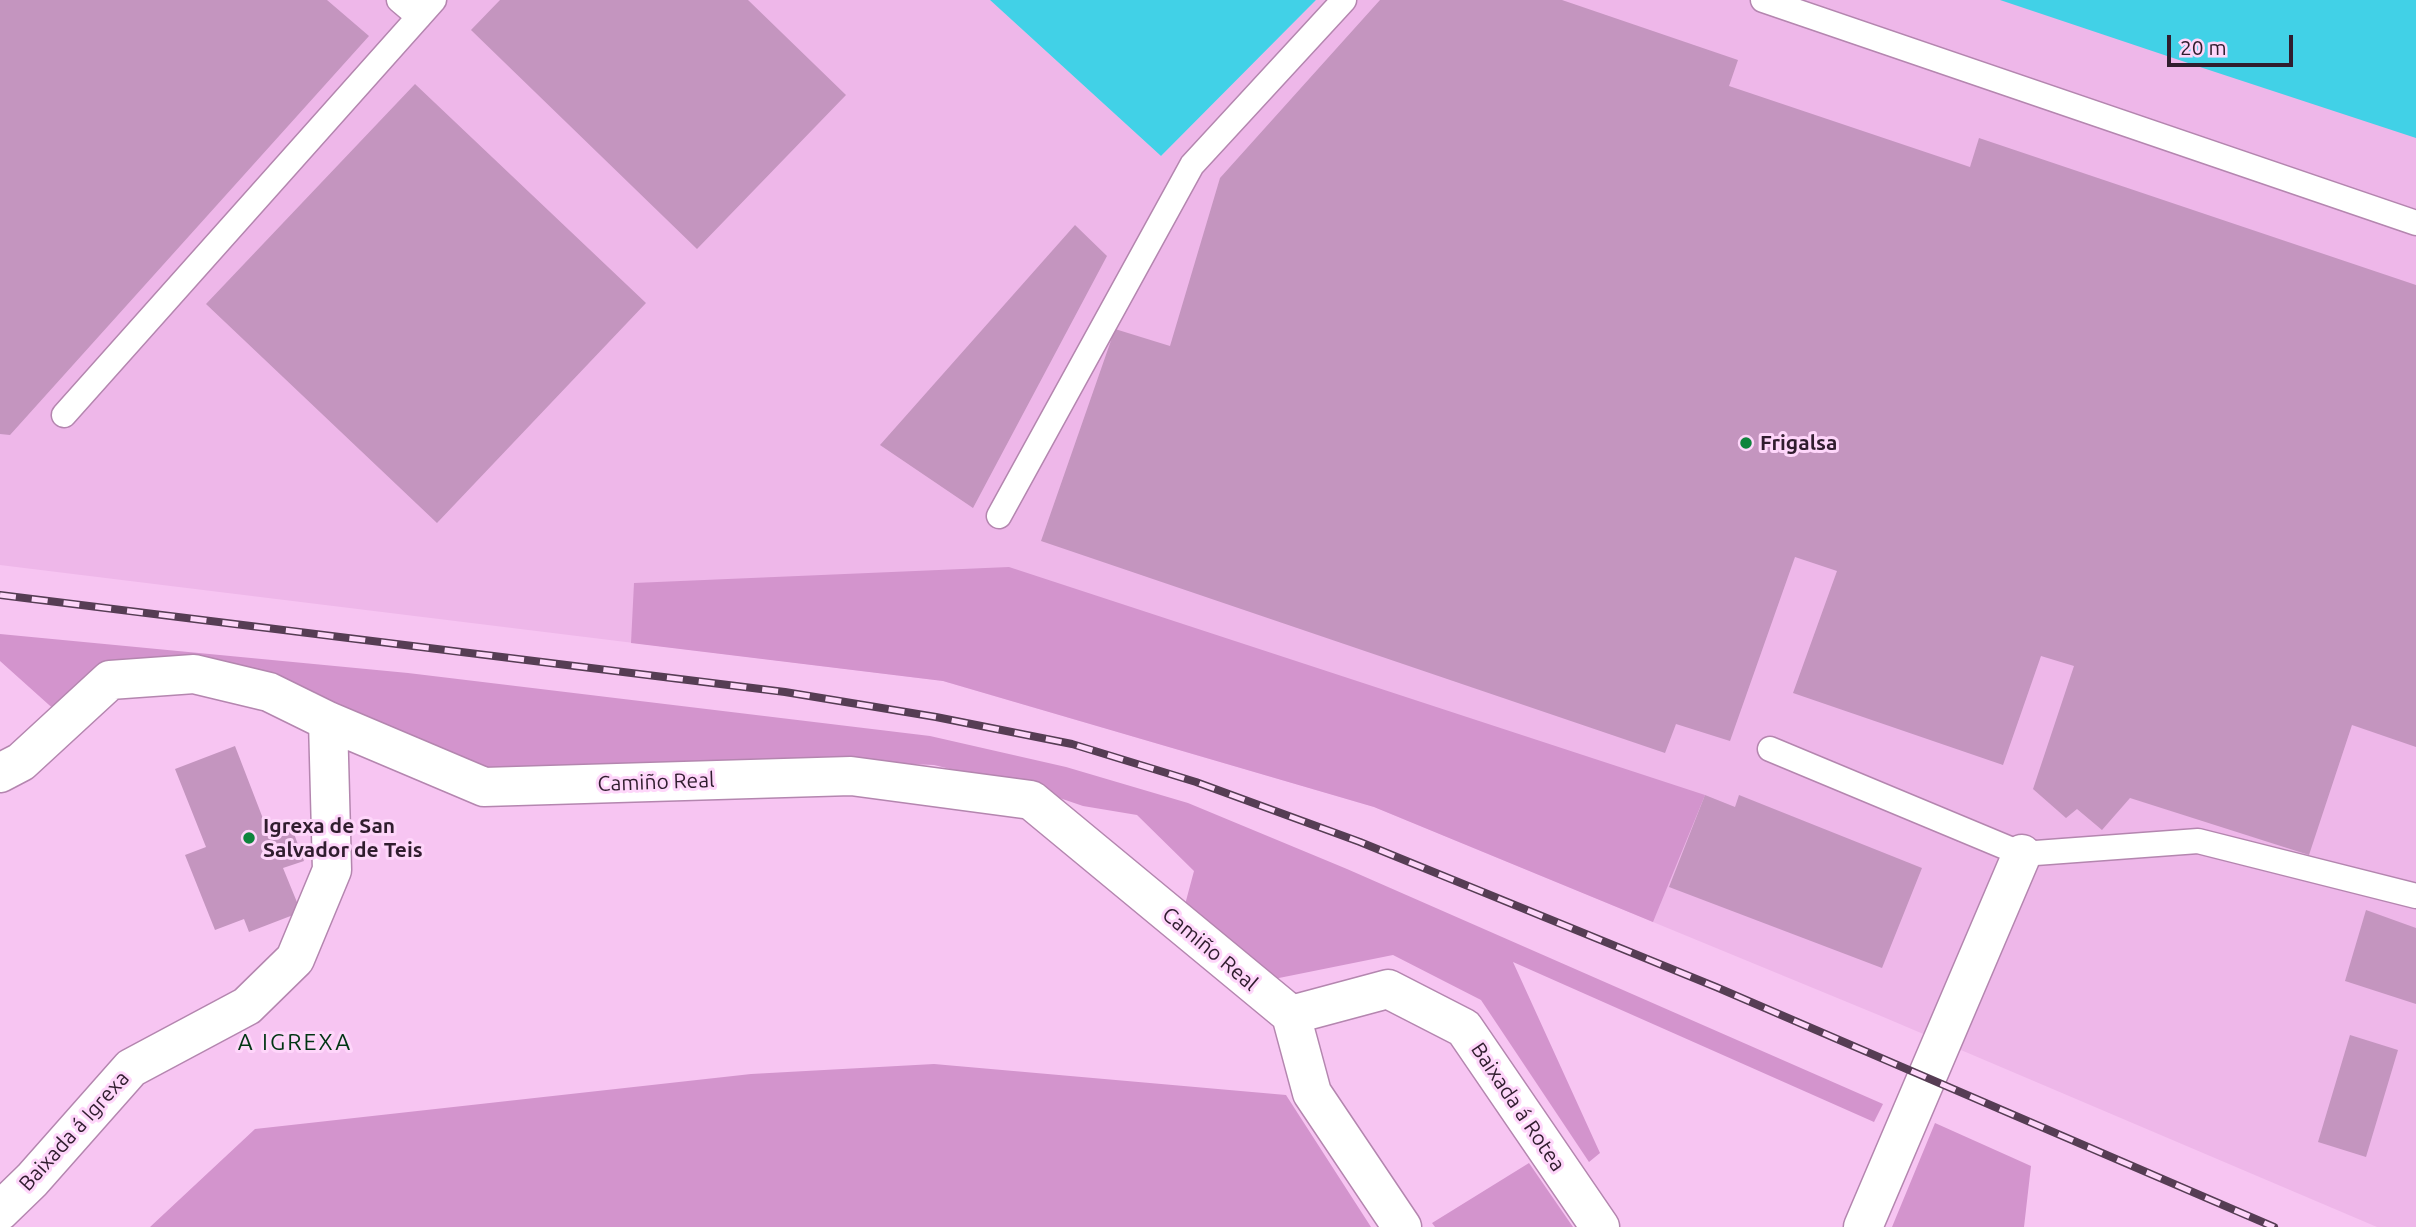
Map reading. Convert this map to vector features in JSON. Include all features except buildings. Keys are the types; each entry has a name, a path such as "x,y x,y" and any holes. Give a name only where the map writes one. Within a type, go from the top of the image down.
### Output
{"street":[{"name":"Camiño Real","path":"0,773 21,762 110,680 194,674 269,692 328,721 484,787 851,776 1031,800 1291,1015"},
{"name":"Baixada á Igrexa","path":"0,1212 32,1180 131,1068 247,1006 295,959 332,870 328,721"},
{"path":"1863,1227 2022,854"},
{"name":"Baixada á Rotea","path":"1291,1015 1388,989 1464,1028 1600,1227"},
{"path":"1291,1015 1312,1093 1402,1227"}],"lane":[{"path":"64,415 426,9 399,0"},
{"path":"999,516 1192,165 1344,0"},
{"path":"1763,0 2416,223"},
{"path":"1770,749 2022,854 2198,841 2416,896"}],"shaded area":[{"path":"0,0 990,0 1161,156 1316,0 2006,0 2416,135 2416,1227 2377,1227 1881,1016 1374,807 943,681 0,565"},
{"path":"1009,567 1705,795 1653,922 1374,807 943,681 631,643 634,583"},
{"path":"0,634 408,673 930,736 1066,767 1188,803 1347,869 1883,1104 1874,1122 1513,962 1600,1153 1589,1162 1481,1000 1393,955 1274,979 1183,912 1194,871 1137,815 1083,806 1039,791 934,765 855,762 484,771 199,663 58,713 0,661"},
{"path":"934,1064 1286,1095 1371,1227 150,1227 255,1129 751,1074"},
{"path":"1935,1123 2031,1166 2024,1227 1892,1227"},
{"path":"1529,1163 1573,1227 1435,1227 1432,1223"}],"water":[{"path":"990,0 1316,0 1161,156"},
{"path":"2000,0 2416,0 2416,138 2203,68"}],"railway":[{"path":"0,595 785,692 936,717 1072,744 1196,782 1360,842 1716,987 2274,1227"}],"place":[{"name":"Frigalsa","path":"1746,443"},
{"name":"Igrexa de San Salvador de Teis","path":"249,838"}],"district":[{"name":"A IGREXA","path":"295,1042"}]}
